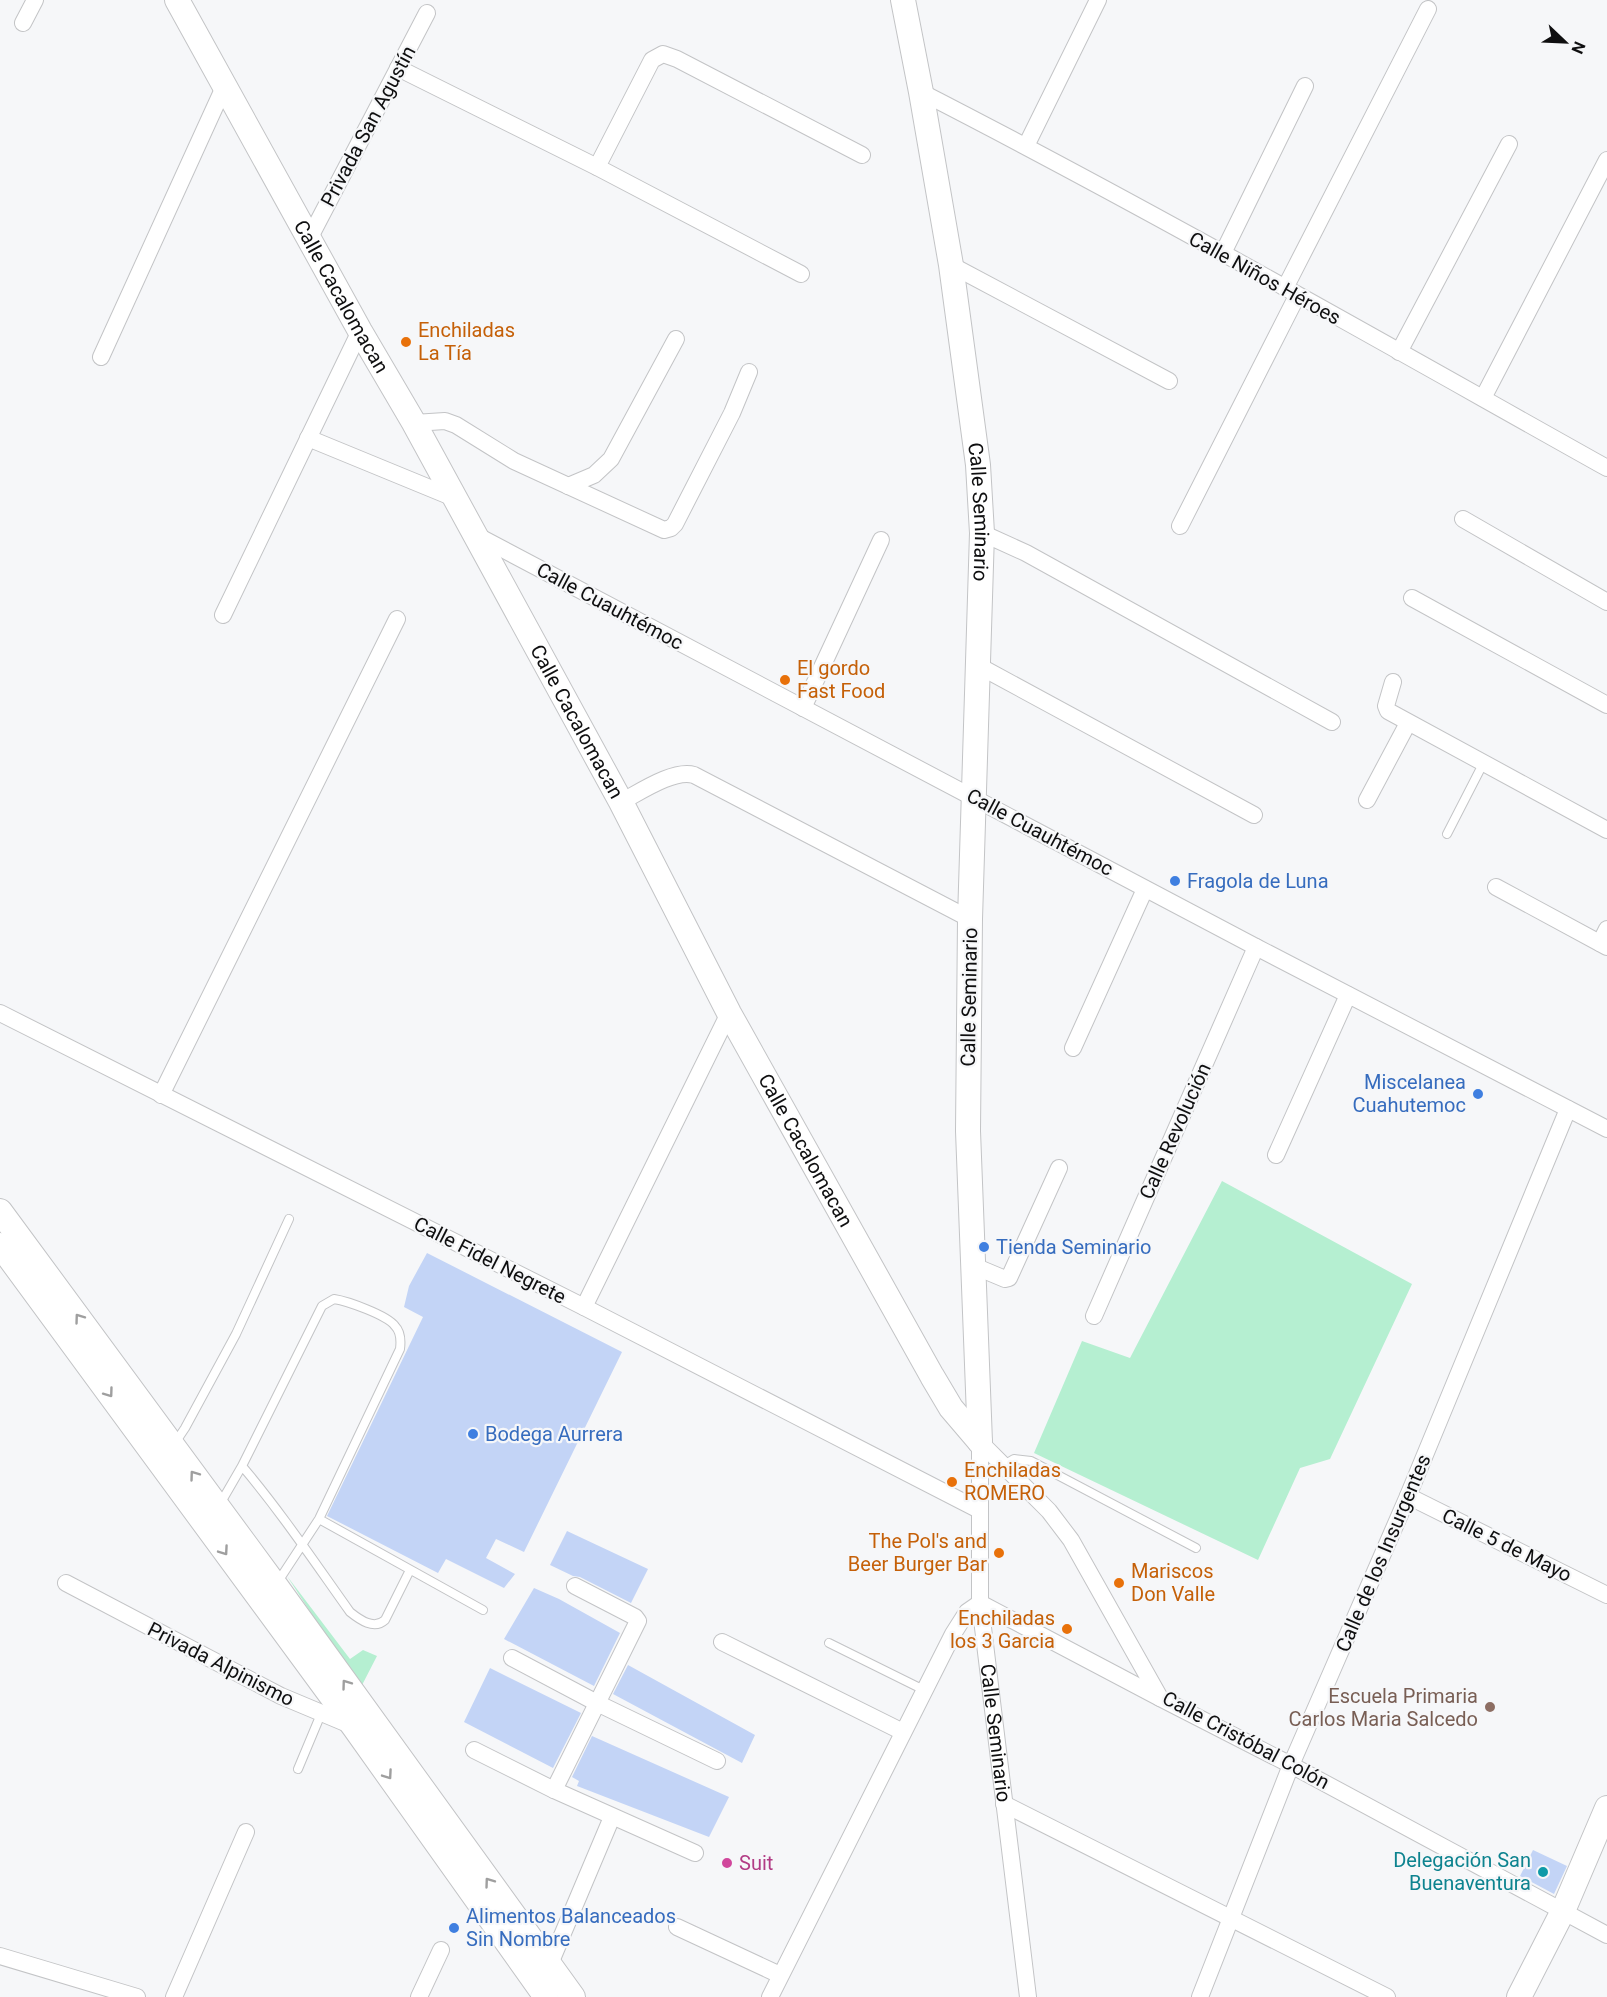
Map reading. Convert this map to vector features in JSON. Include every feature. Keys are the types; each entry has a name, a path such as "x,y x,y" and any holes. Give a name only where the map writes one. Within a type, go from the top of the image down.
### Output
{"street":[{"path":"23,23 35,0"},
{"name":"Calle Cacalomacan","path":"177,0 360,331 414,423 621,802 729,1013 932,1376 951,1408 980,1442"},
{"name":"Calle Seminario","path":"903,0 951,265 978,465 982,533 970,919 968,1131 980,1442 980,1603 1028,1997"},
{"path":"1026,146 1098,0"},
{"path":"1180,526 1428,9"},
{"name":"Privada San Agustín","path":"309,239 427,13"},
{"path":"597,166 652,60 663,54 677,59 862,155"},
{"path":"398,68 597,166 801,274"},
{"path":"1223,254 1305,86"},
{"path":"101,357 224,87"},
{"name":"Calle Niños Héroes","path":"921,92 1026,146 1607,468"},
{"path":"1399,352 1509,144"},
{"path":"1482,398 1607,160"},
{"path":"951,265 1169,381"},
{"path":"223,615 360,331"},
{"path":"568,486 594,475 611,459 676,339"},
{"path":"414,423 445,421 456,425 514,462 664,530 675,524 732,413 749,372"},
{"path":"309,438 454,498"},
{"path":"1463,519 1607,602"},
{"path":"982,533 1026,553 1332,722"},
{"name":"Calle Cuauhtémoc","path":"474,534 974,796 1145,889 1607,1129"},
{"path":"803,708 881,540"},
{"path":"1412,597 1605,700"},
{"path":"161,1095 397,619"},
{"path":"979,666 1254,814"},
{"path":"1393,682 1385,708 1408,723 1607,830"},
{"path":"1367,800 1408,723"},
{"path":"621,802 676,774 687,772 970,919"},
{"path":"1496,887 1605,940"},
{"path":"1073,1048 1145,889"},
{"name":"Calle Revolución","path":"1094,1316 1256,947"},
{"path":"1276,1155 1348,995"},
{"name":"Calle Fidel Negrete","path":"0,1013 584,1307 979,1510"},
{"path":"584,1307 729,1013"},
{"name":"Calle de los Insurgentes","path":"1200,1997 1291,1765 1408,1496 1568,1109"},
{"path":"974,1266 1005,1279 1009,1278 1059,1168"},
{"path":"0,1211 168,1457 267,1593 354,1727 542,1992"},
{"path":"0,1245 168,1457"},
{"name":"Calle Cristóbal Colón","path":"980,1442 1049,1511 1071,1540 1160,1698 1291,1765 1607,1935"},
{"name":"Calle 5 de Mayo","path":"1408,1496 1607,1595"},
{"name":"Privada Alpinismo","path":"66,1583 281,1696 354,1727 381,1731"},
{"path":"554,1790 638,1622 635,1617 575,1586"},
{"path":"267,1593 381,1731 573,1997"},
{"path":"770,1997 924,1690 961,1620 971,1608 980,1603 1160,1698"},
{"path":"722,1642 903,1732"},
{"path":"512,1658 597,1703 717,1761"},
{"path":"474,1750 554,1790 695,1853"},
{"path":"1004,1804 1387,1997"},
{"path":"1519,1997 1563,1911 1607,1808"},
{"path":"542,1992 550,1966 612,1817"},
{"path":"174,1997 246,1833"},
{"path":"677,1927 780,1975"},
{"path":"419,1997 441,1950"},
{"path":"0,1956 137,1997"}],"lane":[{"path":"1447,834 1484,762"},
{"path":"168,1457 236,1334 289,1219"},
{"path":"210,1515 242,1466 322,1306 329,1301 341,1300 395,1325 400,1334 400,1349 319,1519 303,1546 267,1593"},
{"path":"1004,1465 1014,1459 1031,1461 1196,1548"},
{"path":"242,1466 271,1501 350,1612 358,1618 374,1625 381,1624 410,1570"},
{"path":"319,1519 483,1610"},
{"path":"829,1643 924,1690"},
{"path":"298,1769 321,1714"}],"green space":[{"path":"1222,1181 1412,1284 1330,1459 1300,1468 1258,1560 1034,1453 1082,1341 1130,1358"},
{"path":"287,1576 350,1659 363,1650 377,1656 360,1689"}],"building":[{"name":"Bodega Aurrera","path":"427,1253 622,1352 524,1552 496,1539 486,1558 515,1574 504,1588 446,1559 438,1573 327,1516 423,1317 404,1307 409,1286"},
{"path":"567,1531 648,1569 631,1603 580,1577 550,1565"},
{"path":"534,1588 559,1599 620,1633 594,1686 504,1639"},
{"path":"628,1665 755,1735 742,1763 613,1694"},
{"path":"490,1668 581,1713 553,1768 464,1722"},
{"path":"592,1736 729,1797 709,1837 577,1786 579,1781 572,1777"},
{"name":"Delegación San Buenaventura","path":"1533,1850 1567,1866 1554,1894 1520,1876"}],"place":[{"name":"Enchiladas La Tía","path":"406,342"},
{"name":"El gordo Fast Food","path":"785,680"},
{"name":"Fragola de Luna","path":"1175,881"},
{"name":"Miscelanea Cuahutemoc","path":"1478,1094"},
{"name":"Tienda Seminario","path":"984,1247"},
{"name":"Bodega Aurrera","path":"473,1434"},
{"name":"Enchiladas ROMERO","path":"952,1482"},
{"name":"The Pol's and Beer Burger Bar","path":"999,1553"},
{"name":"Mariscos Don Valle","path":"1119,1583"},
{"name":"Enchiladas los 3 Garcia","path":"1067,1629"},
{"name":"Escuela Primaria Carlos Maria Salcedo","path":"1490,1707"},
{"name":"Suit","path":"727,1863"},
{"name":"Delegación San Buenaventura","path":"1543,1872"},
{"name":"Alimentos Balanceados Sin Nombre","path":"454,1928"}]}
